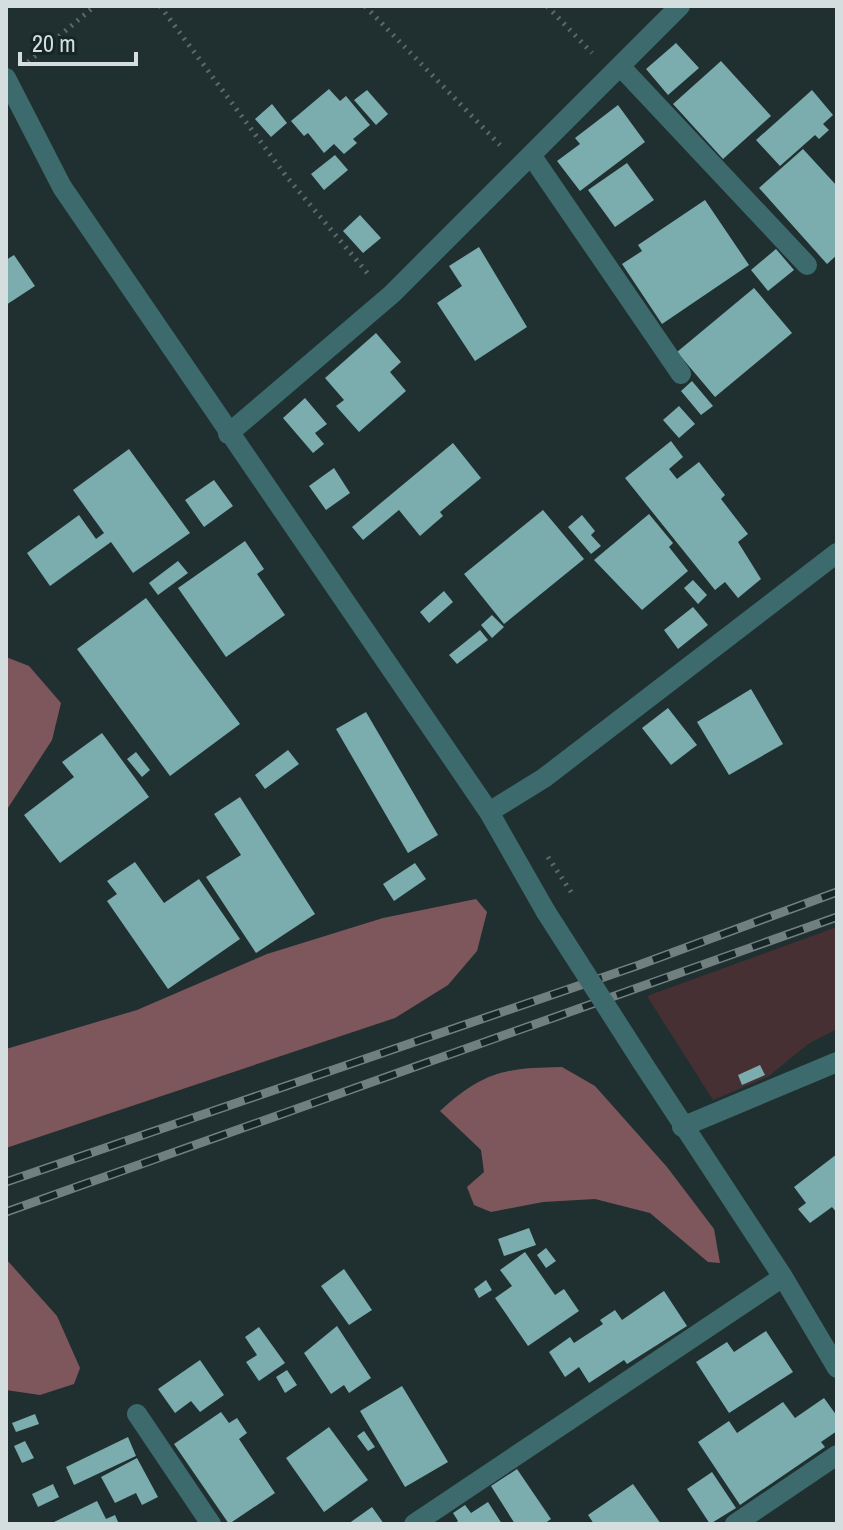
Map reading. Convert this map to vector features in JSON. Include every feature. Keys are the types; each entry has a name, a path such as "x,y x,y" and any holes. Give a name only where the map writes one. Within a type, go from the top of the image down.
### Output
{"street":[{"path":"228,434 388,297 680,6"},
{"path":"616,70 807,265"},
{"path":"6,79 62,187 489,812 546,912 682,1127 783,1277 837,1368"},
{"path":"526,160 681,374"},
{"path":"489,812 544,778 837,553"},
{"path":"682,1127 837,1062"},
{"path":"414,1524 783,1277"},
{"path":"137,1414 211,1524"},
{"path":"735,1524 837,1455"}],"path":[{"path":"6,79 95,6"},
{"path":"160,6 286,176 388,297"},
{"path":"365,6 526,160"},
{"path":"547,6 616,70"}],"shaded area":[{"path":"6,657 29,666 61,703 52,740 6,811"},
{"path":"476,899 487,912 477,951 448,985 395,1018 6,1148 6,1049 137,1010 267,954 383,918"},
{"path":"837,927 837,1029 808,1044 769,1076 713,1100 647,996"},
{"path":"562,1067 595,1086 667,1167 714,1229 720,1263 708,1262 650,1213 595,1199 543,1202 491,1212 474,1205 467,1187 484,1172 481,1150 440,1111 470,1087 496,1074"},
{"path":"6,1259 57,1316 80,1368 74,1384 40,1395 6,1390"}],"building":[{"path":"676,43 699,68 668,95 646,69"},
{"path":"721,61 771,116 723,159 673,104"},
{"path":"329,89 340,101 346,96 370,125 353,139 357,143 344,154 334,144 324,153 308,133 304,136 291,121"},
{"path":"367,90 388,114 376,125 354,100"},
{"path":"812,90 833,115 823,124 829,130 819,139 815,135 780,166 756,140"},
{"path":"272,104 287,123 271,137 255,119"},
{"path":"618,105 645,142 580,191 557,161 580,144 575,138"},
{"path":"803,149 837,186 837,255 827,264 759,188"},
{"path":"335,155 348,170 324,190 311,174"},
{"path":"627,163 654,200 615,227 588,190"},
{"path":"705,200 749,265 662,324 622,264 642,251 638,245"},
{"path":"360,215 381,238 363,253 343,231"},
{"path":"479,247 527,327 475,361 437,303 462,286 449,266"},
{"path":"776,249 794,270 768,291 751,270"},
{"path":"14,255 35,286 6,305 6,260"},
{"path":"754,288 792,333 715,397 677,352"},
{"path":"376,333 401,362 390,372 406,391 359,432 336,406 344,400 325,378"},
{"path":"692,381 713,406 701,415 681,391"},
{"path":"305,398 327,424 315,433 324,444 313,453 283,418"},
{"path":"679,406 695,424 679,438 663,420"},
{"path":"671,441 683,457 669,469 677,479 699,462 725,495 721,499 748,534 738,542 761,579 738,598 725,582 715,590 625,478"},
{"path":"453,443 481,478 440,512 443,516 420,536 399,510 363,540 352,527"},
{"path":"129,449 190,533 133,573 111,542 50,586 27,553 79,515 96,539 104,533 73,490"},
{"path":"334,468 350,493 326,510 309,486"},
{"path":"214,480 233,506 204,527 185,500"},
{"path":"543,510 584,559 504,624 464,574"},
{"path":"649,514 673,543 669,547 688,571 642,610 594,560"},
{"path":"582,515 595,531 591,535 601,546 591,554 568,527"},
{"path":"245,541 264,569 257,574 285,615 226,657 178,588"},
{"path":"178,561 188,573 158,595 149,583"},
{"path":"693,580 707,595 698,604 684,588"},
{"path":"444,591 453,602 429,623 420,612"},
{"path":"146,598 240,724 170,776 77,649"},
{"path":"693,607 708,625 678,649 664,630"},
{"path":"492,615 504,627 492,638 481,625"},
{"path":"480,630 488,640 457,664 449,655"},
{"path":"751,689 783,744 729,775 697,722"},
{"path":"668,708 697,745 671,765 642,728"},
{"path":"366,712 438,835 408,853 336,729"},
{"path":"102,733 149,797 60,863 24,815 74,777 62,762"},
{"path":"288,750 299,764 265,789 255,775"},
{"path":"136,752 150,770 142,777 127,759"},
{"path":"240,797 315,914 256,953 206,877 241,855 214,814"},
{"path":"135,862 164,903 199,879 240,939 168,989 107,901 117,894 107,881"},
{"path":"415,863 426,879 394,901 383,884"},
{"path":"760,1065 765,1075 742,1085 738,1075"},
{"path":"837,1154 837,1213 832,1207 810,1223 798,1209 806,1203 794,1187"},
{"path":"529,1228 536,1245 504,1256 498,1239"},
{"path":"546,1248 556,1261 546,1268 537,1255"},
{"path":"525,1252 555,1295 564,1289 579,1311 528,1346 495,1298 512,1286 500,1270"},
{"path":"344,1269 372,1310 349,1325 321,1286"},
{"path":"486,1280 492,1290 479,1298 474,1289"},
{"path":"664,1291 687,1326 627,1364 624,1360 589,1383 579,1367 565,1377 549,1352 570,1337 574,1343 603,1324 600,1320 615,1310 622,1320"},
{"path":"337,1326 371,1378 349,1393 344,1385 331,1394 304,1353"},
{"path":"259,1327 285,1363 259,1381 246,1362 257,1355 245,1337"},
{"path":"766,1331 793,1372 729,1413 696,1362 727,1342 734,1352"},
{"path":"200,1360 224,1395 200,1412 191,1401 175,1413 158,1389"},
{"path":"287,1370 297,1385 285,1393 276,1377"},
{"path":"402,1386 448,1462 405,1487 360,1411"},
{"path":"824,1398 837,1416 837,1431 821,1442 825,1447 740,1505 698,1442 729,1421 737,1433 783,1402 795,1418"},
{"path":"221,1412 229,1423 237,1418 247,1433 239,1439 275,1493 229,1524 174,1444"},
{"path":"35,1414 39,1424 16,1432 12,1423"},
{"path":"329,1427 368,1480 324,1512 286,1458"},
{"path":"364,1431 375,1447 368,1451 357,1436"},
{"path":"128,1437 136,1456 74,1485 66,1467"},
{"path":"25,1441 34,1458 22,1463 14,1446"},
{"path":"137,1458 158,1497 142,1505 136,1493 115,1503 101,1477"},
{"path":"517,1469 551,1519 544,1524 515,1524 491,1486"},
{"path":"712,1472 736,1508 710,1524 687,1489"},
{"path":"53,1484 59,1497 38,1507 32,1494"},
{"path":"633,1484 661,1524 594,1524 588,1515"},
{"path":"97,1501 106,1519 115,1515 119,1524 50,1524"},
{"path":"488,1502 502,1524 454,1524 458,1521 453,1513 465,1505 471,1513"},
{"path":"372,1507 384,1524 348,1524"}],"railway":[{"path":"6,1182 639,965 837,892"},
{"path":"6,1212 837,917"}]}
